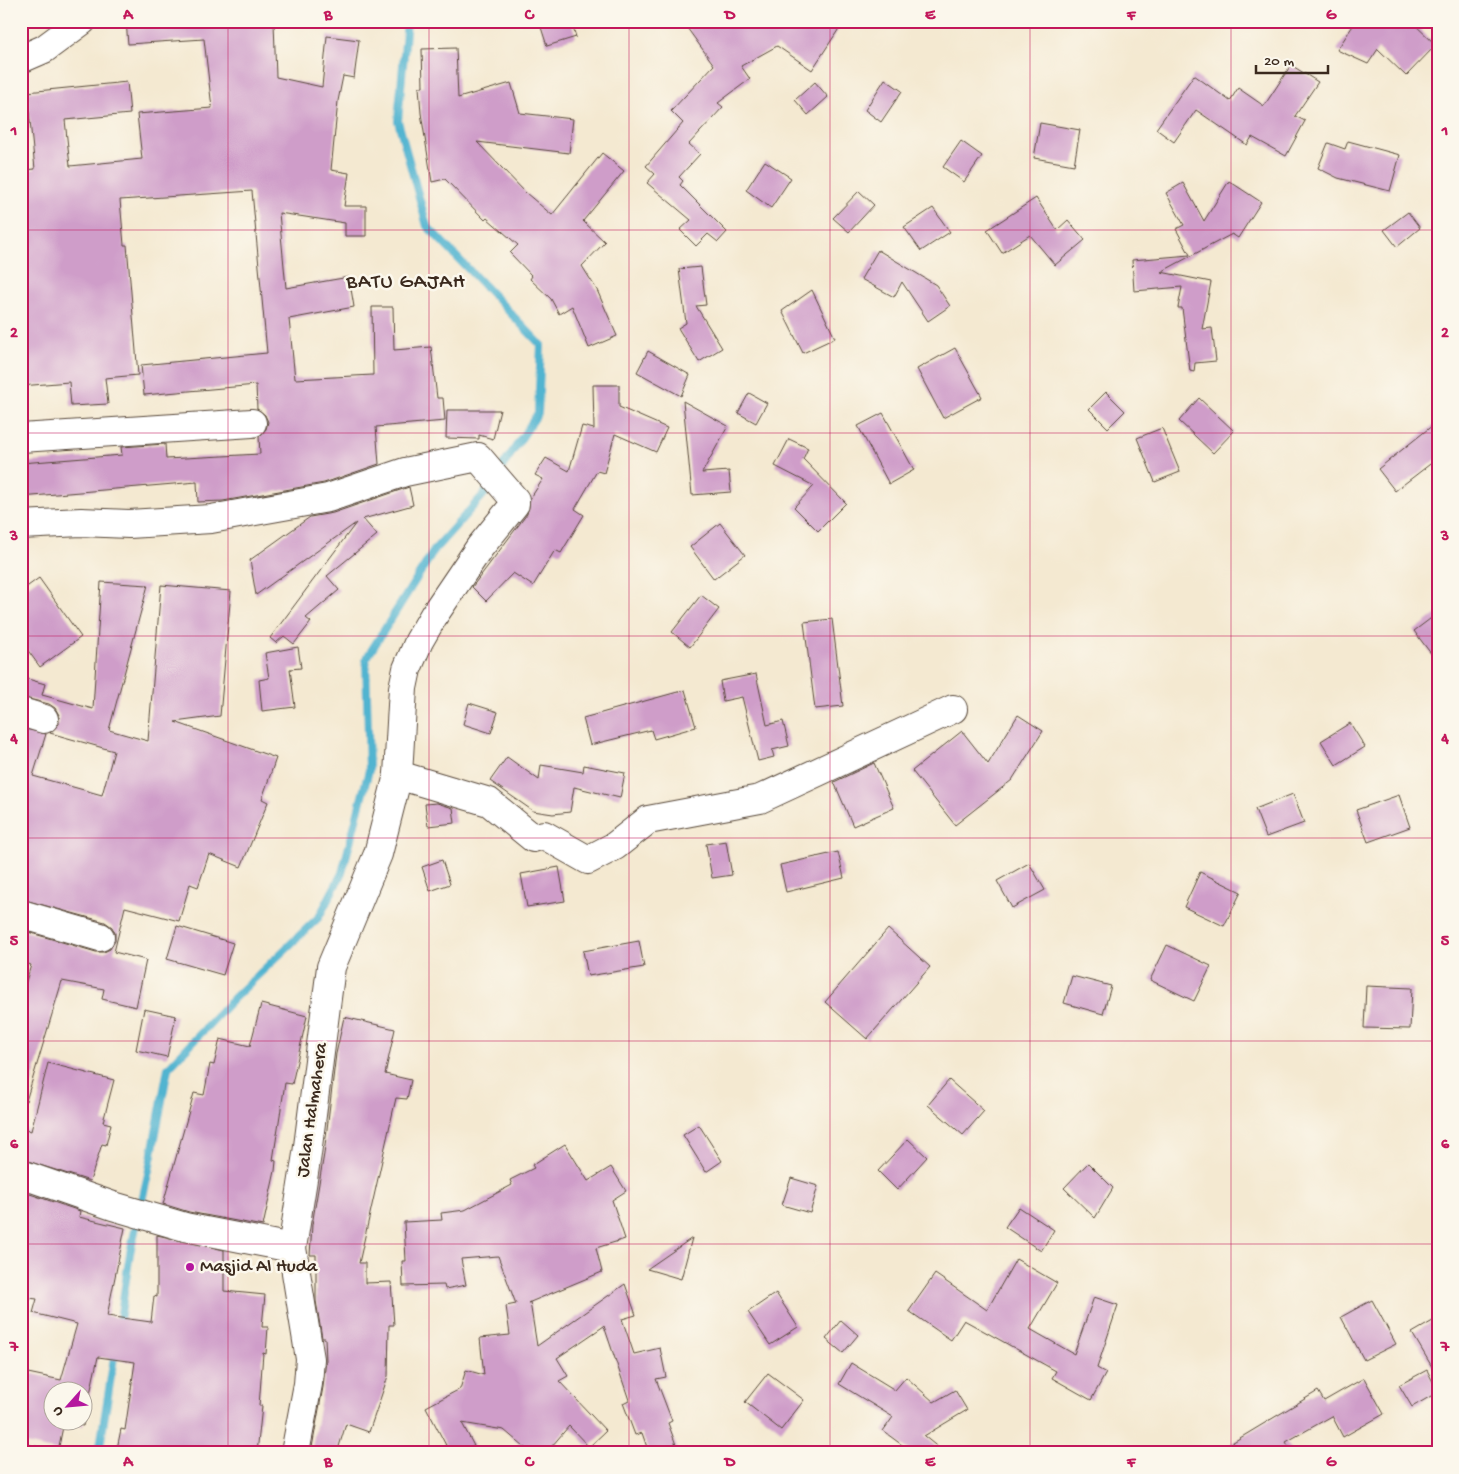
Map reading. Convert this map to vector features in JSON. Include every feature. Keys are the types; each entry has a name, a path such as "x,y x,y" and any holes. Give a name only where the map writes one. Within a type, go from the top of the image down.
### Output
{"street":[{"path":"21,59 44,49 82,21"},
{"path":"21,438 252,423"},
{"name":"Jalan Halmahera","path":"21,525 81,522 129,524 212,519 328,498 405,472 478,456 515,500 515,504 480,547 434,616 419,641 407,669 403,688 398,775 378,854 331,968 308,1154 292,1248 310,1359 308,1384 295,1453"},
{"path":"398,775 489,802 533,838 544,835 588,860 614,846 648,820 760,798 953,709"},
{"path":"21,914 100,937"},
{"path":"21,1174 113,1206 185,1227 292,1248"}],"building":[{"path":"126,21 274,23 276,77 322,87 327,36 359,40 354,78 343,76 338,101 331,170 349,173 344,206 366,206 366,236 345,236 345,223 279,213 286,288 349,277 354,307 289,319 295,379 373,375 372,307 393,307 394,350 431,347 437,398 443,398 445,421 376,427 379,464 324,483 223,501 198,502 197,482 21,497 21,463 122,455 121,447 165,444 166,459 260,454 259,437 266,429 268,422 265,415 257,409 256,385 144,395 141,365 267,353 252,191 120,200 124,245 127,245 138,375 105,378 108,404 71,406 69,382 21,386 21,178 27,178 26,170 35,169 27,92 127,82 130,114 65,120 70,166 142,159 137,114 212,108 204,39 128,44"},
{"path":"539,21 571,21 576,37 547,46"},
{"path":"682,21 844,21 812,70 777,46 741,66 750,79 718,103 723,107 689,144 700,154 679,177 683,181 680,185 727,232 718,242 708,234 696,246 680,230 691,220 647,183 655,174 646,166 683,123 671,111 714,65"},
{"path":"1356,21 1411,21 1436,45 1406,76 1378,49 1368,64 1337,50"},
{"path":"456,48 458,98 511,83 520,113 573,119 569,153 477,142 526,193 552,215 602,153 624,171 583,221 605,242 582,266 597,290 617,336 589,348 572,306 559,314 551,299 530,279 532,276 510,253 518,245 487,218 485,220 445,179 432,182 421,113 419,87 423,87 422,49"},
{"path":"1291,65 1318,82 1295,116 1305,121 1286,156 1252,137 1247,145 1196,110 1174,142 1156,129 1194,75 1230,101 1238,88 1264,106"},
{"path":"885,79 902,91 881,122 865,110"},
{"path":"815,82 828,97 808,115 795,100"},
{"path":"1040,123 1080,130 1074,165 1034,158"},
{"path":"961,141 982,156 964,182 943,167"},
{"path":"1348,141 1400,155 1390,191 1338,178 1318,168 1328,143 1345,149"},
{"path":"765,161 791,178 771,208 746,190"},
{"path":"1229,181 1261,202 1238,238 1232,234 1161,272 1211,282 1202,329 1212,328 1216,361 1195,363 1194,372 1190,371 1182,308 1178,308 1182,287 1134,291 1132,260 1190,255 1176,229 1184,225 1166,193 1183,183 1204,221"},
{"path":"859,191 874,205 849,232 833,218"},
{"path":"1036,198 1057,230 1068,220 1085,240 1055,265 1030,235 1002,253 987,230"},
{"path":"933,208 950,232 921,251 904,227"},
{"path":"1408,212 1420,228 1397,247 1384,230"},
{"path":"878,250 936,285 950,306 928,321 902,282 894,297 861,279"},
{"path":"701,267 706,305 696,306 722,348 699,362 678,328 686,323 679,269"},
{"path":"812,290 835,338 803,353 782,311"},
{"path":"955,348 982,397 943,418 917,369"},
{"path":"648,351 690,375 681,396 637,372"},
{"path":"593,385 619,385 619,407 667,428 656,452 615,434 604,473 597,471 575,509 584,515 561,553 555,550 533,586 513,573 486,601 472,587 527,514 530,499 543,479 535,475 546,458 569,471 582,426 594,429"},
{"path":"1106,392 1125,411 1108,428 1089,409"},
{"path":"749,393 767,403 756,423 738,413"},
{"path":"1199,398 1234,431 1213,453 1179,421"},
{"path":"683,401 728,426 702,473 729,471 731,492 692,495"},
{"path":"447,410 500,410 493,439 479,435 479,439 446,438"},
{"path":"883,413 914,470 889,484 858,426"},
{"path":"1438,421 1438,458 1395,491 1378,469"},
{"path":"1162,428 1180,472 1155,482 1137,438"},
{"path":"789,439 808,448 803,459 846,503 818,531 794,507 814,486 775,466"},
{"path":"409,487 413,505 363,519 377,535 327,576 339,590 306,618 311,622 294,644 284,636 276,643 270,638 356,523 256,595 250,560 310,517 333,513"},
{"path":"720,523 745,555 714,579 690,547"},
{"path":"39,578 81,637 40,667 21,641 21,591"},
{"path":"101,582 148,585 109,730 148,741 161,585 231,591 220,716 175,722 276,758 262,799 268,802 241,867 209,854 198,887 190,884 179,921 125,907 114,952 146,960 136,1007 102,999 104,989 62,981 26,1101 21,1101 21,998 31,965 21,961 21,930 96,952 104,952 110,949 115,941 115,933 112,927 105,922 21,899 21,728 46,734 33,776 102,795 114,751 50,733 59,724 59,715 55,708 49,704 21,697 21,677 45,684 42,695 93,709"},
{"path":"701,595 719,609 690,647 672,632"},
{"path":"1438,613 1438,663 1414,631"},
{"path":"832,619 843,706 815,709 804,622"},
{"path":"298,647 301,668 290,669 295,707 262,711 259,680 269,678 265,653"},
{"path":"756,674 767,725 783,721 789,746 772,750 774,757 758,761 742,697 723,701 720,681"},
{"path":"685,690 696,727 654,739 651,730 590,745 583,718"},
{"path":"469,703 498,712 491,733 463,724"},
{"path":"1018,715 1043,731 1012,780 955,825 912,771 962,731 988,764"},
{"path":"1350,723 1365,747 1336,765 1321,741"},
{"path":"507,757 539,780 541,765 583,772 584,765 625,773 620,798 574,787 570,812 553,814 533,811 490,781"},
{"path":"874,763 894,808 853,826 834,782"},
{"path":"1293,794 1304,823 1266,837 1255,809"},
{"path":"1399,795 1410,827 1368,842 1356,810"},
{"path":"437,803 453,808 455,823 428,826 425,804"},
{"path":"726,841 732,875 712,878 706,844"},
{"path":"838,852 844,878 786,892 780,865"},
{"path":"442,860 450,884 430,891 422,867"},
{"path":"1029,863 1045,890 1012,908 997,881"},
{"path":"559,867 565,901 527,907 521,874"},
{"path":"1200,872 1241,892 1224,926 1184,907"},
{"path":"177,926 233,943 223,975 167,959"},
{"path":"888,929 930,967 867,1039 825,1002"},
{"path":"639,941 644,967 588,976 583,951"},
{"path":"1167,945 1211,966 1194,1001 1150,980"},
{"path":"1072,976 1111,986 1103,1014 1064,1003"},
{"path":"1366,986 1412,988 1410,1029 1364,1028"},
{"path":"261,1004 307,1016 292,1084 285,1083 273,1160 276,1161 275,1171 263,1226 189,1212 163,1204 194,1093 204,1095 210,1064 214,1065 220,1039 250,1046"},
{"path":"144,1009 176,1016 167,1057 136,1050"},
{"path":"344,1017 395,1029 385,1074 411,1080 407,1099 396,1098 359,1263 365,1263 365,1283 391,1282 394,1325 389,1325 388,1376 369,1432 346,1424 337,1453 311,1453 326,1360 325,1338 322,1338 316,1301 316,1255 310,1255 312,1225 324,1154 336,1054"},
{"path":"48,1063 114,1080 103,1122 111,1124 106,1145 102,1144 90,1181 21,1159 21,1127 31,1131"},
{"path":"949,1080 984,1111 963,1135 928,1105"},
{"path":"699,1125 722,1161 706,1172 683,1135"},
{"path":"908,1139 927,1157 897,1190 878,1171"},
{"path":"565,1144 588,1181 611,1167 626,1191 612,1200 625,1239 596,1248 602,1272 530,1302 537,1346 625,1284 636,1315 622,1319 634,1354 660,1348 666,1377 656,1379 672,1421 668,1423 679,1453 649,1453 642,1433 635,1435 623,1403 629,1400 604,1326 557,1358 568,1376 559,1381 606,1431 589,1447 569,1426 546,1453 531,1453 504,1430 462,1423 474,1446 461,1453 450,1453 426,1407 460,1389 466,1370 484,1375 480,1338 510,1335 506,1306 516,1304 498,1256 461,1259 466,1285 445,1289 444,1285 403,1286 402,1261 406,1261 404,1222 442,1220 441,1213 465,1210 512,1185 510,1180 534,1168 532,1165"},
{"path":"1088,1163 1113,1188 1095,1218 1064,1188"},
{"path":"791,1178 818,1186 810,1213 782,1205"},
{"path":"21,1191 80,1211 79,1217 125,1228 107,1316 151,1322 154,1296 157,1297 157,1235 224,1250 224,1291 265,1295 262,1327 268,1327 266,1354 263,1353 259,1406 262,1406 257,1453 138,1453 117,1449 121,1429 125,1430 135,1362 98,1357 92,1385 92,1382 42,1382 42,1432 62,1432 58,1451 21,1443 21,1402 28,1373 61,1380 77,1324 33,1313 37,1299 21,1297"},
{"path":"1019,1207 1054,1230 1041,1251 1005,1227"},
{"path":"692,1238 681,1279 647,1269"},
{"path":"1016,1259 1057,1283 1030,1329 1074,1354 1094,1297 1118,1305 1097,1368 1106,1373 1091,1400 1052,1378 1056,1371 964,1320 951,1340 909,1311 935,1274 987,1310"},
{"path":"776,1293 798,1327 770,1345 748,1312"},
{"path":"1372,1300 1396,1344 1364,1360 1341,1317"},
{"path":"1438,1318 1438,1377 1412,1333"},
{"path":"841,1320 858,1335 843,1353 826,1339"},
{"path":"851,1363 895,1390 906,1377 934,1402 955,1390 967,1410 924,1436 945,1453 913,1453 883,1431 893,1417 839,1384"},
{"path":"1427,1370 1438,1392 1412,1407 1399,1385"},
{"path":"768,1373 804,1400 781,1430 745,1402"},
{"path":"1364,1378 1384,1414 1343,1437 1332,1416 1286,1442 1293,1453 1215,1453 1318,1391 1324,1401"}],"waterway":[{"path":"119,1327 130,1253 149,1170 168,1068 234,998 319,917 342,873 369,770 366,659 435,549 485,493 538,413 541,345 427,226 398,121 407,21"},
{"path":"99,1453 115,1351"}],"place":[{"name":"Masjid Al Huda","path":"190,1267"}],"district":[{"name":"BATU GAJAH","path":"406,283"}]}
